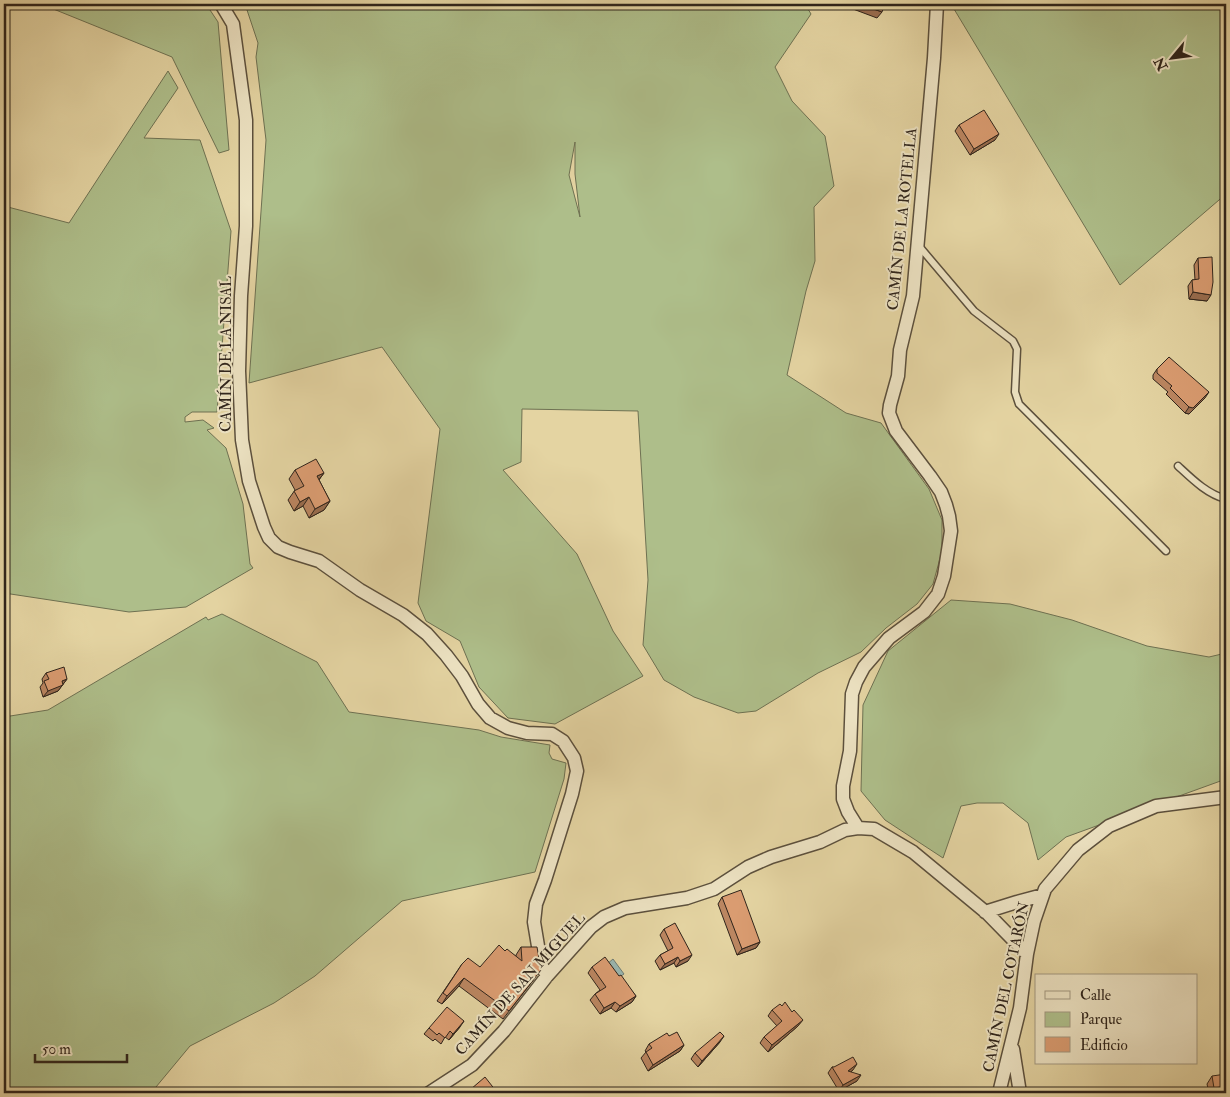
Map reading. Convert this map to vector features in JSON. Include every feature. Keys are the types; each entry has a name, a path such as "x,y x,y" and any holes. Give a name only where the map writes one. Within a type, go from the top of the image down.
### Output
{"street":[{"name":"CAMÍN DE LA NISAL","path":"221,4 233,24 246,120 246,226 241,296 239,371 242,440 249,481 264,527 269,538 278,547 319,561 360,590 404,615 427,634 462,676 478,704 490,718 508,728 527,733 552,734 563,741 574,758 577,772 572,794 536,904 534,922 541,964 546,976"},
{"name":"CAMÍN DE LA ROTELLA","path":"858,828 848,812 843,799 843,786 850,751 852,694 864,667 888,638 924,612 938,594 944,576 951,531 949,516 941,492 896,431 889,414 898,376 900,350 913,296 937,4"},
{"name":"CAMÍN DEL COTARÓN","path":"999,1093 1020,1008 1027,954 1034,921 1045,889 1078,850 1109,826 1156,806 1226,797"},
{"name":"CAMÍN DE SAN MIGUEL","path":"429,1093 472,1065 504,1030 546,976 591,927 604,917 625,908 686,898 714,889 748,867 771,857 820,842 845,830 858,828 874,829 913,852 985,912 1027,954"},
{"path":"985,912 1043,895"},
{"path":"1012,1040 1020,1093"}],"lane":[{"path":"918,244 974,311 1013,341 1017,349 1015,392 1019,404 1166,551"},
{"path":"1178,466 1200,486 1226,499"}],"green space":[{"path":"41,4 206,4 218,22 229,150 219,153 172,57"},
{"path":"245,4 805,4 811,14 775,67 792,101 825,136 834,186 814,207 815,261 806,291 787,375 846,413 881,423 929,489 942,520 942,551 933,584 917,604 886,628 861,652 818,673 756,711 738,713 694,697 664,680 643,645 648,580 638,411 522,409 521,462 503,470 577,554 613,631 643,676 555,724 508,718 479,687 460,641 426,621 418,603 440,429 382,347 249,383 266,140 256,57 258,43","holes":["575,142 575,174 580,217 569,175"]},
{"path":"951,4 1226,4 1226,194 1120,285"},
{"path":"168,71 178,88 144,138 200,140 231,231 217,412 192,412 185,417 185,422 203,420 214,428 207,430 226,448 243,504 250,564 253,568 186,607 129,612 4,593 4,206 69,223"},
{"path":"951,600 1010,604 1072,620 1147,646 1209,657 1226,653 1226,779 1066,837 1038,860 1028,823 1003,803 977,803 961,806 943,858 885,820 861,791 863,705 888,651"},
{"path":"222,614 317,662 349,712 479,730 501,737 550,745 549,753 552,759 566,763 564,779 535,872 402,901 315,976 274,1003 190,1046 151,1093 4,1093 4,756 9,745 4,750 4,717 48,710 206,617 208,620"}],"water":[{"path":"613,959 624,974 618,978 607,964"}],"building":[{"path":"860,4 885,4 882,12"},
{"path":"984,110 999,134 974,149 959,125"},
{"path":"1212,257 1213,282 1211,295 1193,292 1192,280 1199,279 1198,258"},
{"path":"1169,357 1209,392 1193,408 1189,407 1170,388 1172,386 1157,373 1157,369"},
{"path":"316,459 324,473 317,476 330,501 315,509 309,497 300,502 294,491 304,486 295,470"},
{"path":"64,667 67,679 62,681 63,685 48,691 44,681 49,679 46,673"},
{"path":"741,890 760,942 742,949 722,897"},
{"path":"675,923 692,955 680,961 678,957 665,964 660,955 673,948 664,929"},
{"path":"499,945 522,961 521,947 537,947 541,970 509,1011 464,978 447,996 443,993 468,958 480,967"},
{"path":"605,957 636,996 620,1006 615,1002 604,1008 595,994 606,987 592,967"},
{"path":"785,1002 792,1012 794,1010 803,1020 772,1045 764,1037 782,1021 772,1010 780,1004 782,1006"},
{"path":"447,1007 464,1021 453,1034 450,1031 445,1038 439,1033 437,1035 429,1028"},
{"path":"677,1032 684,1045 653,1065 646,1052 652,1048 649,1044 667,1033 669,1036"},
{"path":"720,1032 724,1036 702,1061 695,1053"},
{"path":"853,1057 857,1064 848,1071 861,1075 843,1085 832,1067"},
{"path":"1226,1074 1226,1086 1214,1088 1212,1076"},
{"path":"485,1077 496,1091 494,1093 475,1093 471,1089"}]}
